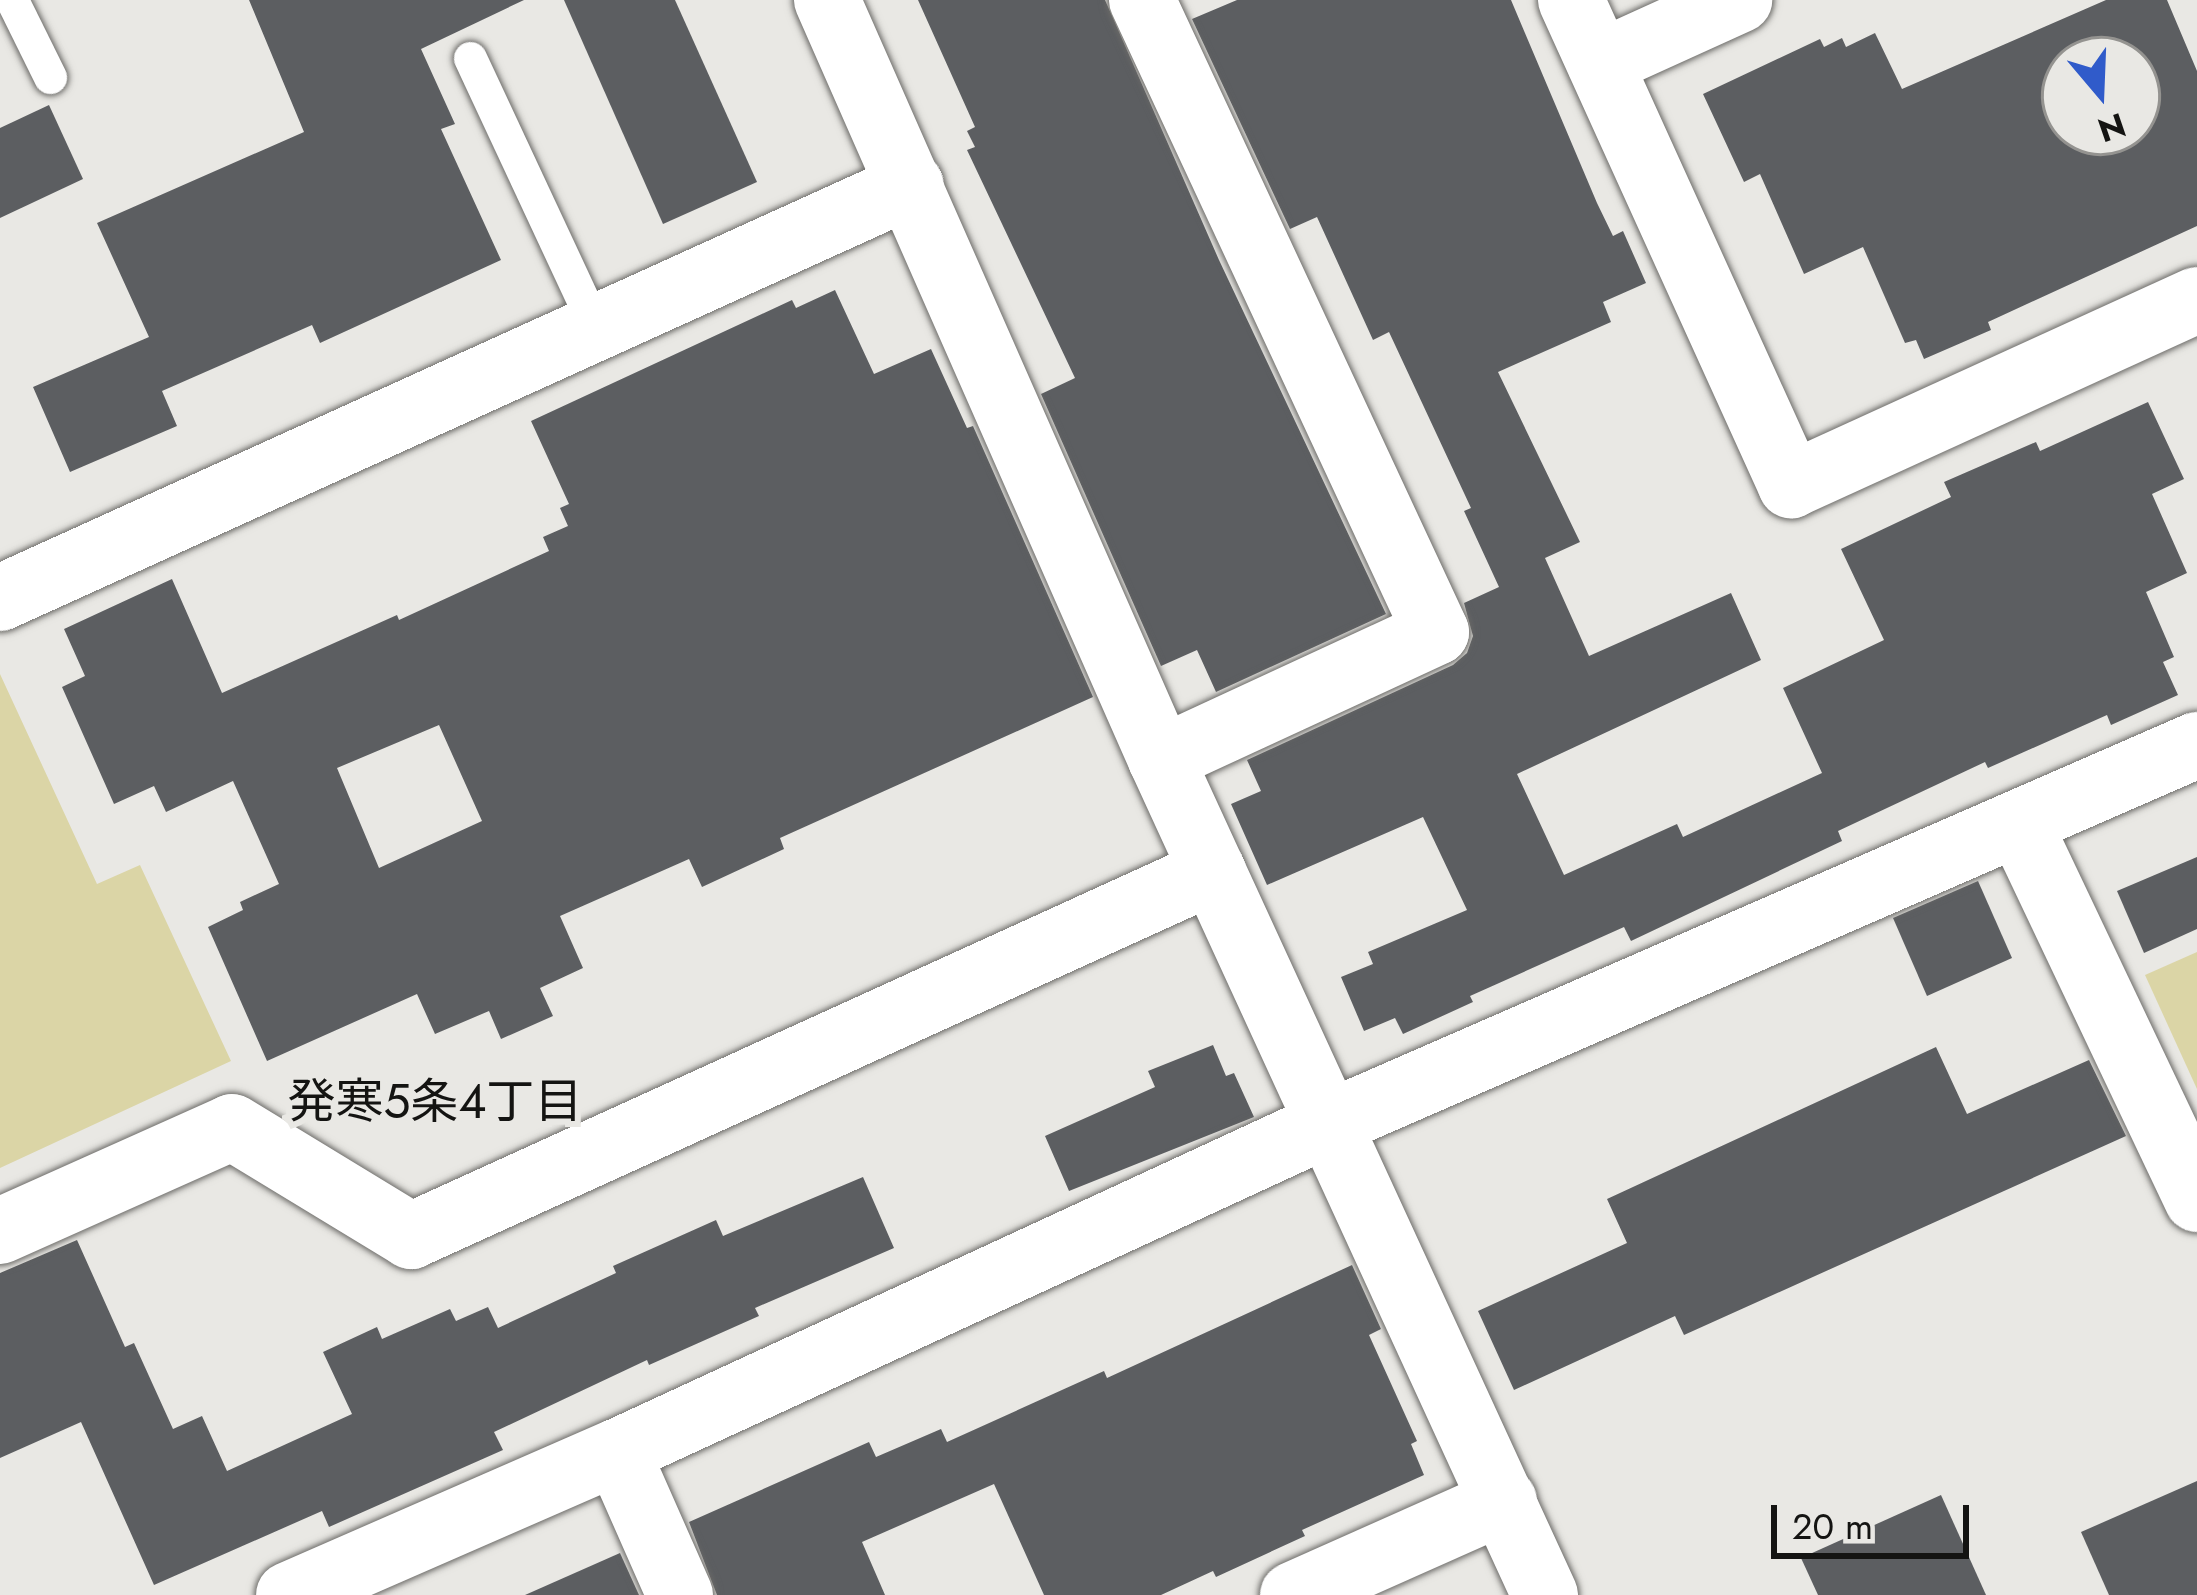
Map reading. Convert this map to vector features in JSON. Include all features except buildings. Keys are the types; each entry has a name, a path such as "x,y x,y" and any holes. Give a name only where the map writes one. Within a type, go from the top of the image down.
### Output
{"street":[{"path":"827,0 1161,759 1546,1595"},
{"path":"1142,0 1436,632 1161,759"},
{"path":"1571,0 1791,485 2197,300"},
{"path":"1600,63 1738,0"},
{"path":"0,598 911,185"},
{"path":"298,1593 617,1452 1330,1124 2197,745"},
{"path":"2020,826 2191,1172"},
{"path":"0,1231 232,1127 411,1236 1213,872"},
{"path":"617,1452 680,1595"},
{"path":"1293,1595 1504,1501"}],"lane":[{"path":"13,0 50,77"},
{"path":"470,58 596,328"}],"shaded area":[{"path":"0,674 97,884 140,865 231,1061 0,1168"},
{"path":"2197,952 2197,1089 2145,975"}],"district":[{"name":"発寒5条4丁目","path":"435,1102"}]}
